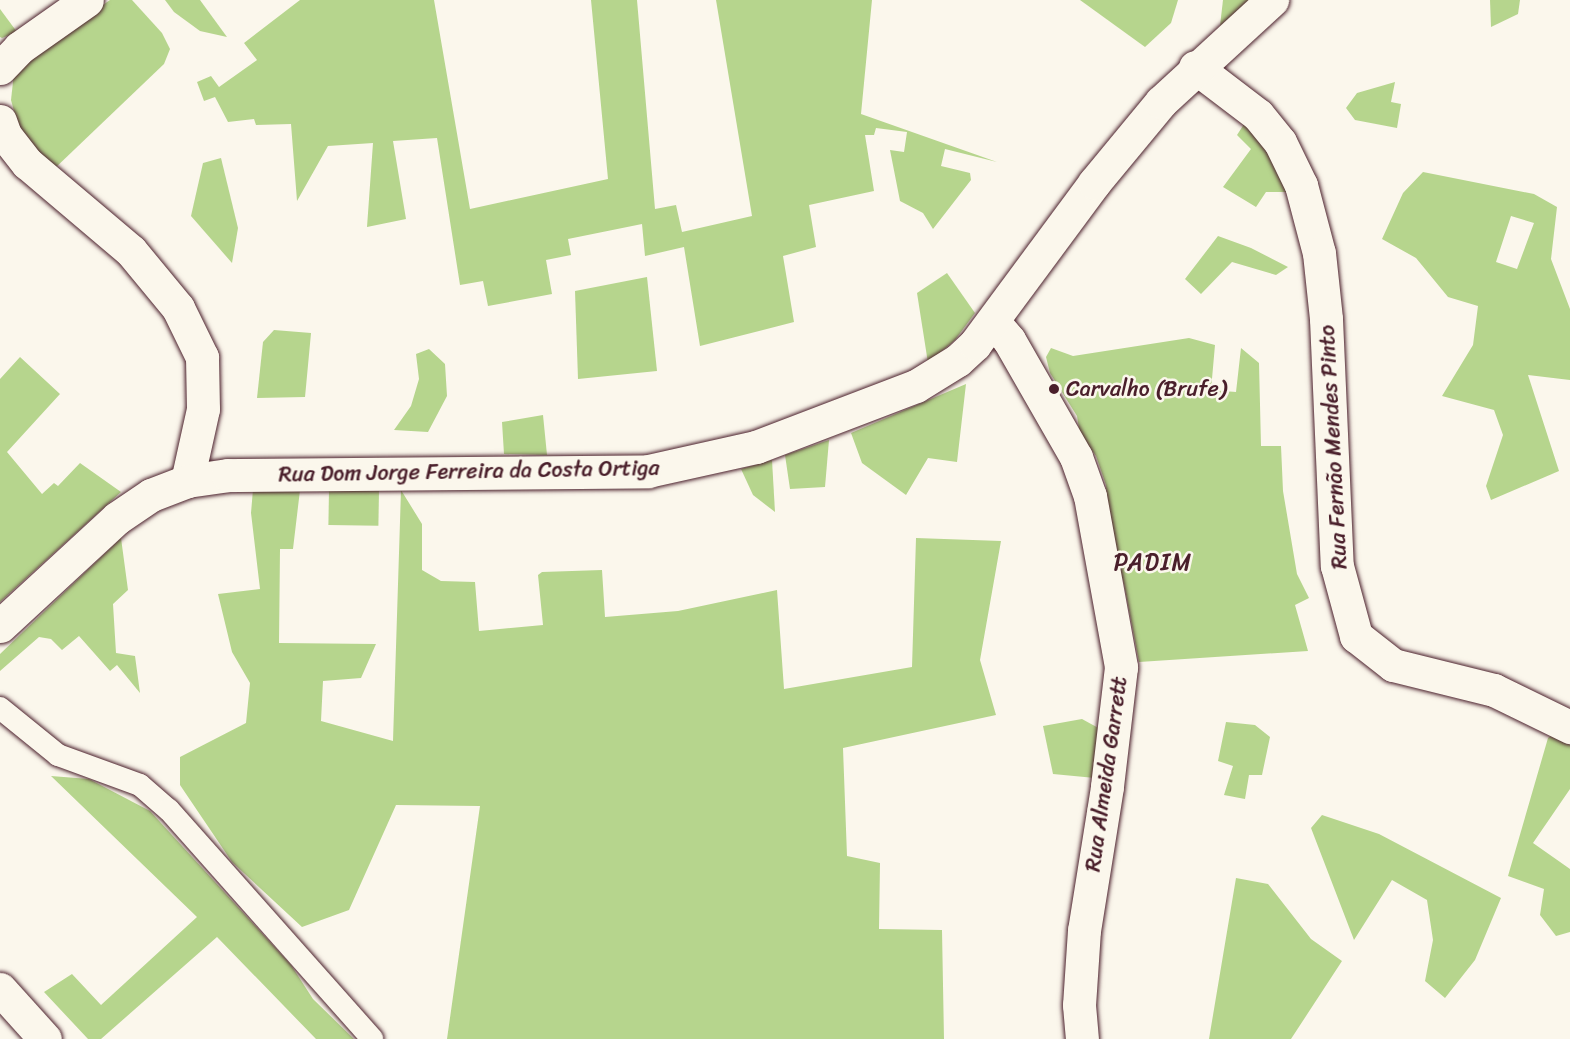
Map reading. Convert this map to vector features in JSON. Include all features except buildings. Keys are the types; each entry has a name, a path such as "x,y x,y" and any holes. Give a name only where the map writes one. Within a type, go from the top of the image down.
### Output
{"street":[{"path":"0,68 19,48 87,0"},
{"name":"Rua Dom Jorge Ferreira da Costa Ortiga","path":"0,626 117,518 151,495 187,481 239,475 637,471 693,464 756,447 916,386 958,360 993,321 1094,183 1195,67 1272,0"},
{"name":"Rua Fernão Mendes Pinto","path":"1195,67 1258,115 1280,142 1301,185 1319,253 1326,319 1337,566 1356,636 1393,665 1494,690 1570,727"},
{"path":"0,121 5,135 27,163 131,250 178,308 202,357 203,409 187,481"},
{"name":"Rua Almeida Garrett","path":"993,321 1009,340 1076,457 1090,496 1120,667 1108,776 1084,930 1079,1005 1082,1039"},
{"path":"0,989 45,1039"}],"lane":[{"path":"0,708 58,755 140,785 169,810 372,1039"}],"green space":[{"path":"110,0 132,0 162,33 170,49 164,64 53,170 19,129 11,100 14,73 33,54"},
{"path":"165,0 200,0 227,37 200,31 174,12"},
{"path":"300,0 434,0 470,209 608,179 591,0 637,0 655,209 676,205 682,232 752,216 716,0 872,0 861,114 997,162 945,149 941,166 970,173 971,180 933,229 923,213 900,201 890,150 904,152 907,132 876,128 874,135 865,135 874,191 809,205 816,247 783,256 794,322 700,346 684,247 645,256 642,224 568,239 571,255 546,260 552,294 488,306 483,281 460,285 437,138 393,141 406,219 367,227 373,143 328,146 297,201 291,124 256,125 254,119 228,122 215,97 204,101 197,82 211,76 219,87 257,60 244,43"},
{"path":"1080,0 1178,0 1171,23 1145,47"},
{"path":"1223,0 1250,0 1220,26"},
{"path":"1490,0 1520,0 1518,14 1491,27"},
{"path":"0,9 17,32 2,38 0,37"},
{"path":"1395,82 1391,102 1401,104 1397,128 1355,120 1346,108 1357,93"},
{"path":"1246,121 1267,143 1290,192 1266,192 1256,207 1223,187 1251,149 1237,135"},
{"path":"221,158 238,228 232,263 191,216 203,163"},
{"path":"1423,172 1534,194 1557,207 1551,259 1570,309 1570,380 1528,375 1559,471 1491,500 1486,486 1503,435 1494,410 1442,396 1473,345 1478,306 1448,297 1416,258 1382,239 1403,193","holes":["1511,216 1534,223 1517,269 1496,262"]},
{"path":"1218,236 1251,248 1288,267 1276,275 1232,262 1201,294 1185,279"},
{"path":"947,273 975,313 955,340 928,363 917,293"},
{"path":"647,277 657,371 578,379 575,291"},
{"path":"274,330 311,333 305,397 257,398 263,342"},
{"path":"1189,338 1215,345 1211,390 1236,392 1241,348 1259,363 1261,446 1281,446 1283,491 1297,574 1309,598 1295,605 1308,651 1139,662 1124,584 1109,533 1106,485 1096,456 1080,434 1077,416 1050,373 1046,357 1051,348 1073,356"},
{"path":"429,349 445,364 447,396 428,432 394,430 411,406 419,379 416,354"},
{"path":"20,357 60,394 7,452 42,494 54,483 58,486 80,463 121,492 0,602 0,379"},
{"path":"966,384 957,462 928,458 906,495 862,463 851,433"},
{"path":"543,415 547,455 504,454 502,422"},
{"path":"829,440 825,487 790,489 785,455"},
{"path":"772,460 775,512 753,495 741,469"},
{"path":"253,489 300,490 293,549 280,549 279,643 376,644 361,678 323,681 321,721 393,741 401,490 422,524 422,570 441,581 475,582 479,631 543,625 538,575 542,572 602,570 605,617 678,611 777,590 784,689 912,667 916,538 1001,541 980,660 996,715 843,748 847,856 880,863 879,929 942,930 944,1039 447,1039 480,806 396,805 349,910 302,927 232,862 180,785 180,757 246,723 250,683 232,652 218,594 260,589 251,513"},
{"path":"329,490 379,491 378,526 328,525"},
{"path":"121,538 128,590 113,604 116,653 135,656 140,693 117,665 110,671 79,636 62,650 51,639 39,637 0,671 0,654"},
{"path":"1082,719 1102,730 1095,778 1053,774 1043,726"},
{"path":"1226,722 1255,725 1270,737 1262,775 1249,775 1245,799 1224,795 1233,766 1218,761"},
{"path":"1557,731 1570,740 1570,789 1533,843 1570,869 1570,932 1556,936 1540,915 1544,889 1508,876 1548,738"},
{"path":"51,776 89,779 150,811 291,965 313,999 354,1039 316,1039 217,937 101,1039 88,1039 44,992 72,974 101,1005 197,917"},
{"path":"1322,815 1379,834 1501,898 1475,960 1445,998 1425,981 1433,940 1427,900 1392,880 1354,940 1311,828"},
{"path":"1236,878 1268,884 1311,939 1342,961 1291,1039 1209,1039"}],"place":[{"name":"Carvalho (Brufe)","path":"1054,389"}],"district":[{"name":"PADIM","path":"1153,563"}]}
